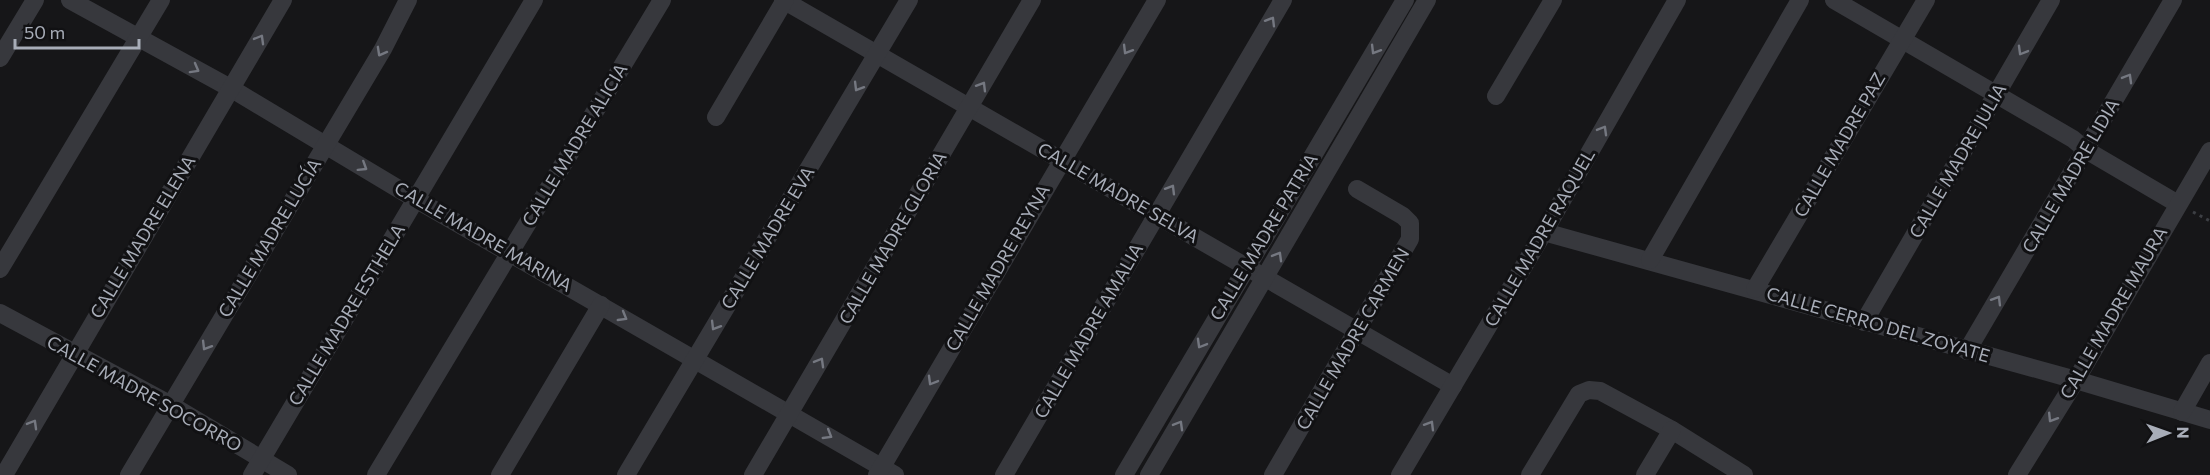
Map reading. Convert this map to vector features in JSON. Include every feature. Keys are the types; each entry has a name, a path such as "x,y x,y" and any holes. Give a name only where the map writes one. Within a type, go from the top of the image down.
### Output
{"street":[{"path":"0,58 35,0"},
{"name":"CALLE MADRE MARINA","path":"70,0 232,89 417,200 790,413 885,472"},
{"path":"0,269 160,0"},
{"name":"CALLE MADRE ELENA","path":"4,475 283,0"},
{"name":"CALLE MADRE LUCÍA","path":"129,475 383,50 408,0"},
{"name":"CALLE MADRE ESTHELA","path":"256,467 534,0"},
{"name":"CALLE MADRE ALICIA","path":"376,475 662,0"},
{"path":"716,117 784,0"},
{"name":"CALLE MADRE SELVA","path":"784,0 1453,386"},
{"name":"CALLE MADRE EVA","path":"626,475 909,0"},
{"name":"CALLE MADRE GLORIA","path":"753,475 1032,0"},
{"name":"CALLE MADRE REYNA","path":"885,472 1061,160 1157,0"},
{"name":"CALLE MADRE AMALIA","path":"1004,475 1283,0"},
{"name":"CALLE MADRE PATRIA","path":"1124,475 1405,0"},
{"name":"CALLE MADRE PATRIA","path":"1149,475 1427,0"},
{"path":"1496,96 1552,0"},
{"name":"CALLE MADRE RAQUEL","path":"1400,475 1544,232 1677,0"},
{"path":"1650,260 1800,0"},
{"path":"1834,0 2073,139 2086,150 2178,204"},
{"name":"CALLE MADRE PAZ","path":"1755,290 1926,0"},
{"name":"CALLE MADRE JULIA","path":"1864,322 2051,0"},
{"name":"CALLE MADRE LIDIA","path":"1967,351 2173,0"},
{"name":"CALLE MADRE MAURA","path":"2017,475 2076,380 2210,151"},
{"name":"CALLE MADRE CARMEN","path":"1273,475 1406,248 1411,232 1410,223 1403,216 1358,189"},
{"name":"CALLE CERRO DEL ZOYATE","path":"1544,232 2076,380 2210,420"},
{"path":"500,475 601,305"},
{"name":"CALLE MADRE SOCORRO","path":"0,313 171,405 256,467 288,475"},
{"path":"2182,412 2210,363"},
{"path":"1530,475 1579,394 1589,390 1600,391 1672,430 1744,475"},
{"path":"1645,475 1672,430"}]}
